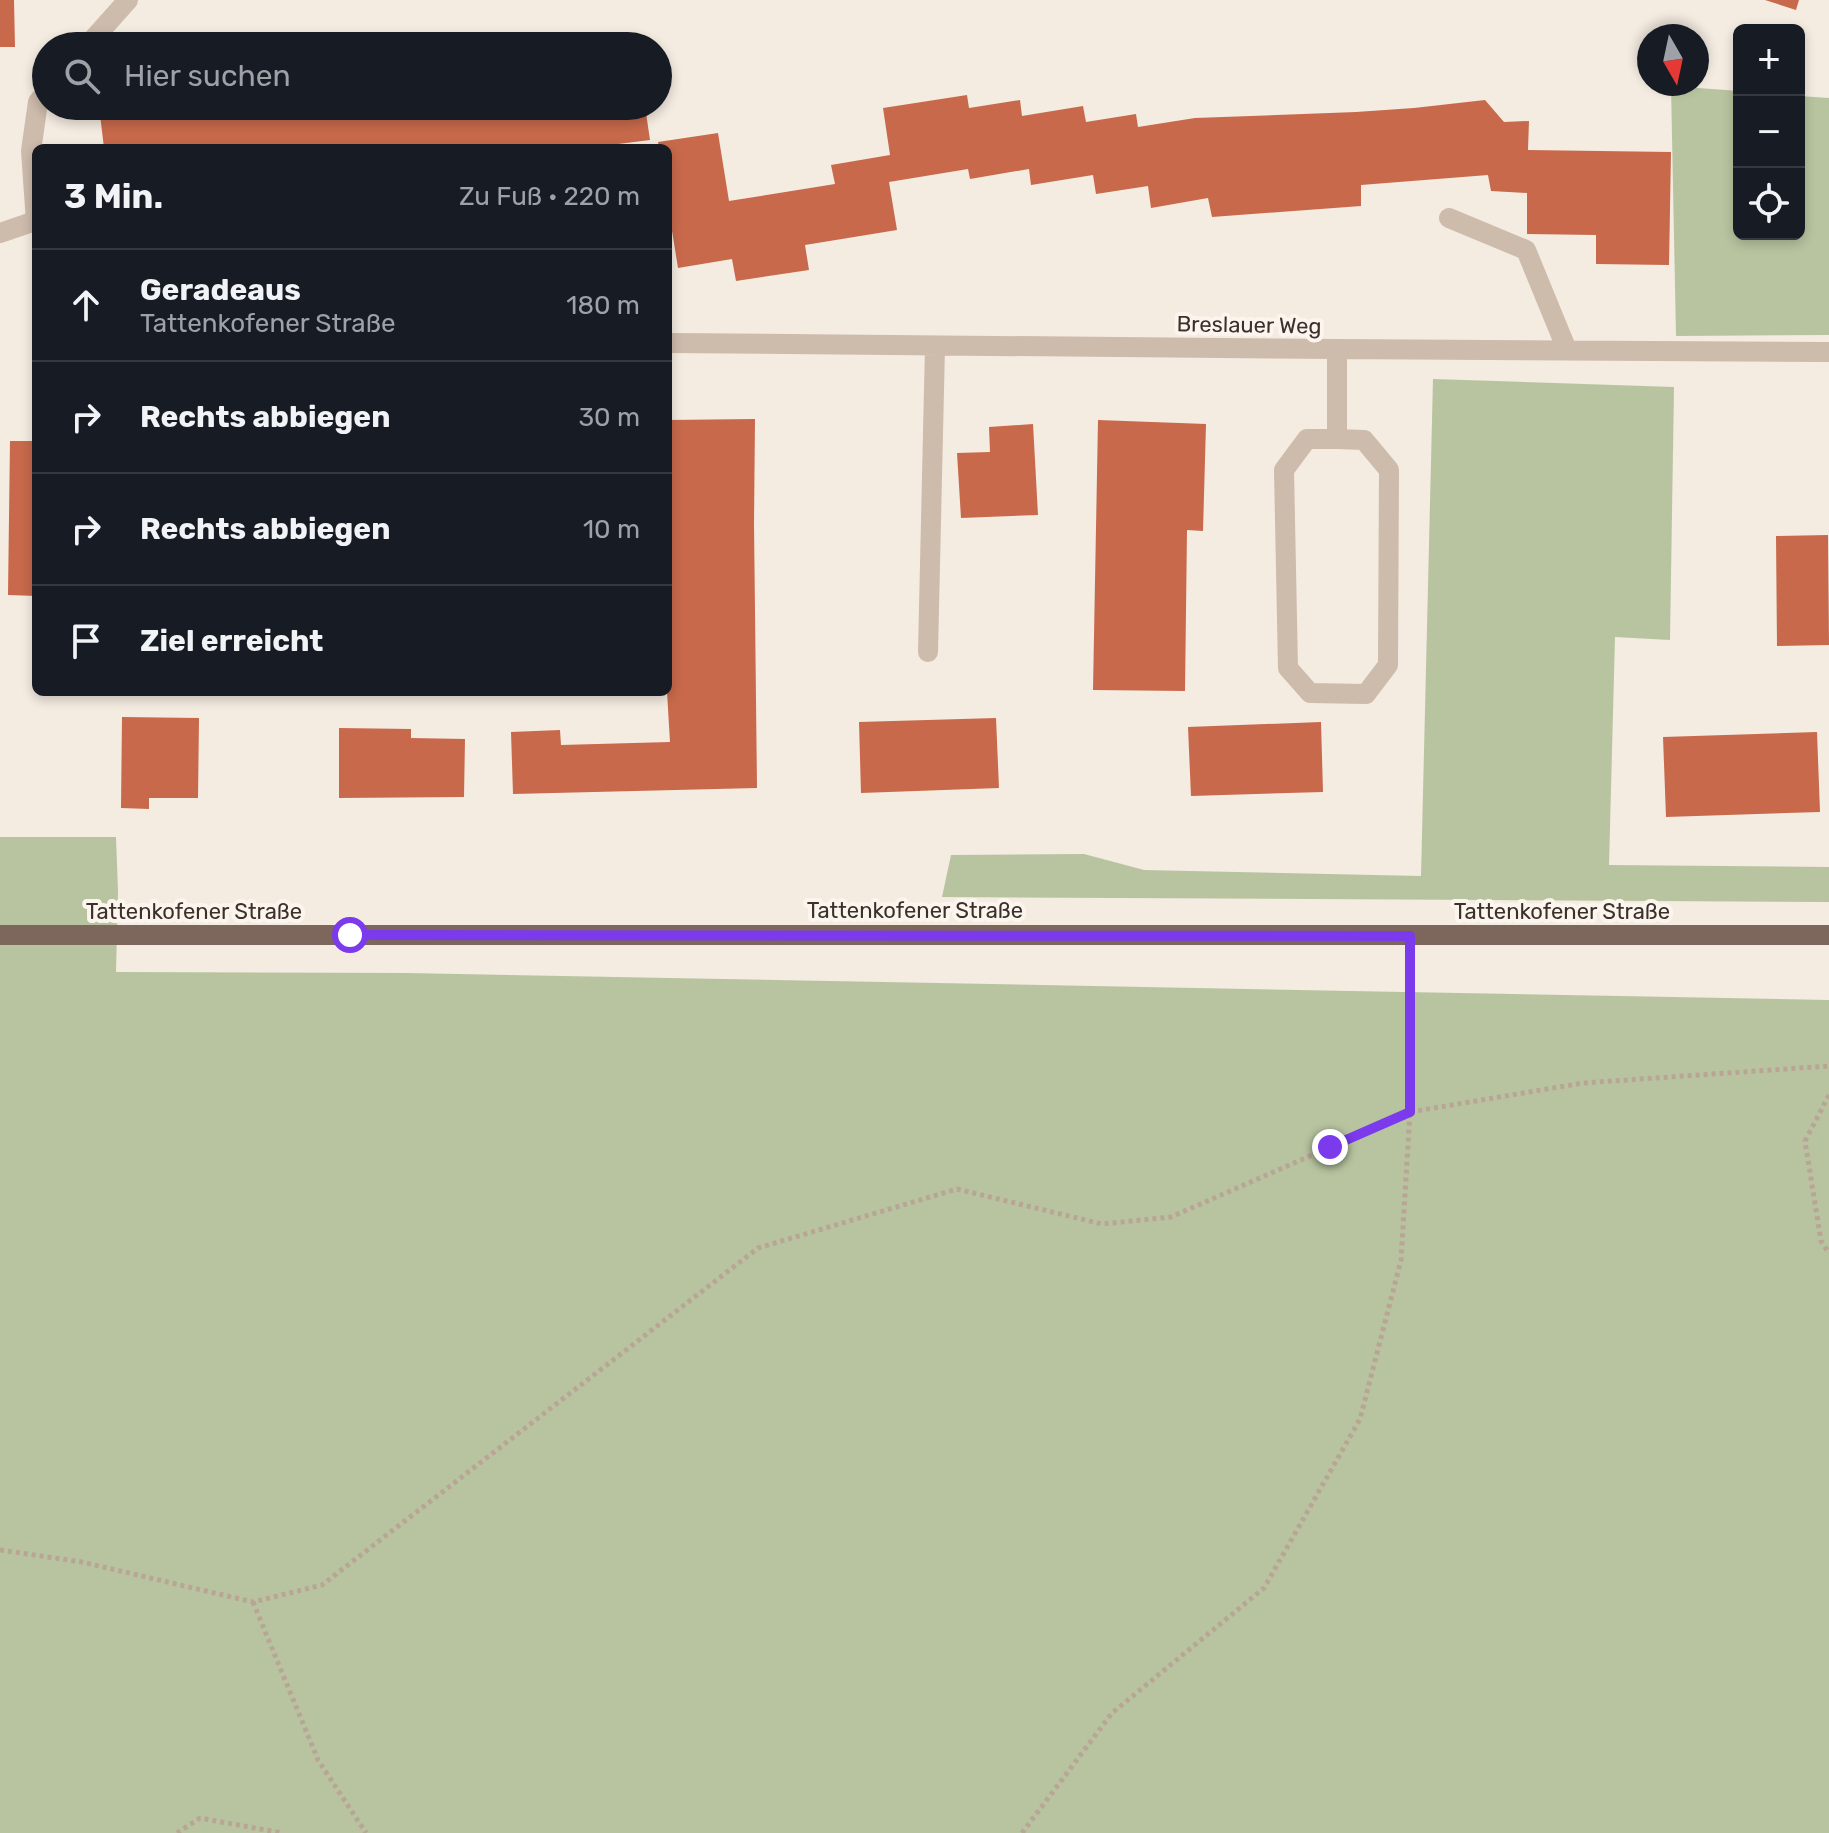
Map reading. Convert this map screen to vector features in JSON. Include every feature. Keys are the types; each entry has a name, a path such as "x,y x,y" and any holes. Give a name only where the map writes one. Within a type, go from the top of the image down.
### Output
{"main road":[{"name":"Tattenkofener Straße","path":"0,935 1829,935"}],"street":[{"path":"99,32 128,0"},
{"path":"32,165 35,120"},
{"path":"1449,218 1526,250 1567,350"},
{"path":"0,233 32,222"},
{"name":"Breslauer Weg","path":"672,343 1829,352"},
{"path":"928,652 935,346"},
{"path":"1337,349 1337,439"},
{"path":"1307,439 1337,439 1364,440 1389,470 1388,665 1366,694 1310,693 1288,668 1284,470 1307,439"}],"path":[{"path":"1022,1833 1112,1713 1264,1588 1360,1419 1401,1260 1410,1112 1410,936"},
{"path":"0,1550 82,1562 253,1602 322,1585 758,1248 957,1189 1102,1224 1171,1217 1410,1112 1583,1083 1829,1066"},
{"path":"1829,1095 1805,1141 1821,1241 1829,1253"},
{"path":"253,1602 318,1760 366,1833"},
{"path":"177,1833 200,1818 282,1833"}],"green space":[{"path":"1709,89 1733,91 1733,240 1805,240 1805,96 1829,98 1829,335 1676,336 1671,96 1709,96"},
{"path":"1433,379 1674,387 1670,640 1615,637 1609,865 1829,867 1829,902 942,897 951,855 1084,854 1144,870 1421,876"},
{"path":"0,837 116,837 116,972 406,973 1829,1000 1829,1833 0,1833"}],"building":[{"path":"0,0 14,0 15,47 0,47"},
{"path":"1765,0 1799,0 1796,10"},
{"path":"967,95 969,108 1020,100 1022,116 1083,106 1086,122 1136,114 1138,127 1195,118 1356,112 1485,100 1504,122 1529,121 1528,150 1671,152 1669,265 1596,264 1596,235 1527,234 1527,193 1491,191 1488,175 1361,185 1361,206 1212,217 1208,198 1151,208 1148,186 1096,194 1093,175 1031,185 1029,169 970,179 968,169 889,182 897,230 805,245 809,270 736,281 732,259 678,268 672,231 672,144 658,142 718,133 729,201 835,184 831,165 890,155 883,108"},
{"path":"101,120 647,120 650,140 618,144 104,144"},
{"path":"755,419 757,788 513,794 511,732 560,730 561,745 670,742 667,696 672,696 672,420"},
{"path":"1098,420 1206,424 1203,531 1187,530 1185,691 1093,690"},
{"path":"1033,424 1038,515 961,518 957,453 990,452 989,427"},
{"path":"10,441 32,441 32,596 8,595"},
{"path":"1828,535 1829,645 1777,646 1776,536"},
{"path":"122,717 199,718 198,798 149,798 149,809 121,808"},
{"path":"996,718 999,788 861,793 859,722"},
{"path":"1321,722 1323,792 1191,796 1188,727"},
{"path":"339,728 411,729 411,738 465,739 464,797 339,798"},
{"path":"1817,732 1820,812 1666,817 1663,737"}],"route":[{"path":"350,935 1410,936 1410,1112 1330,1147"}]}
